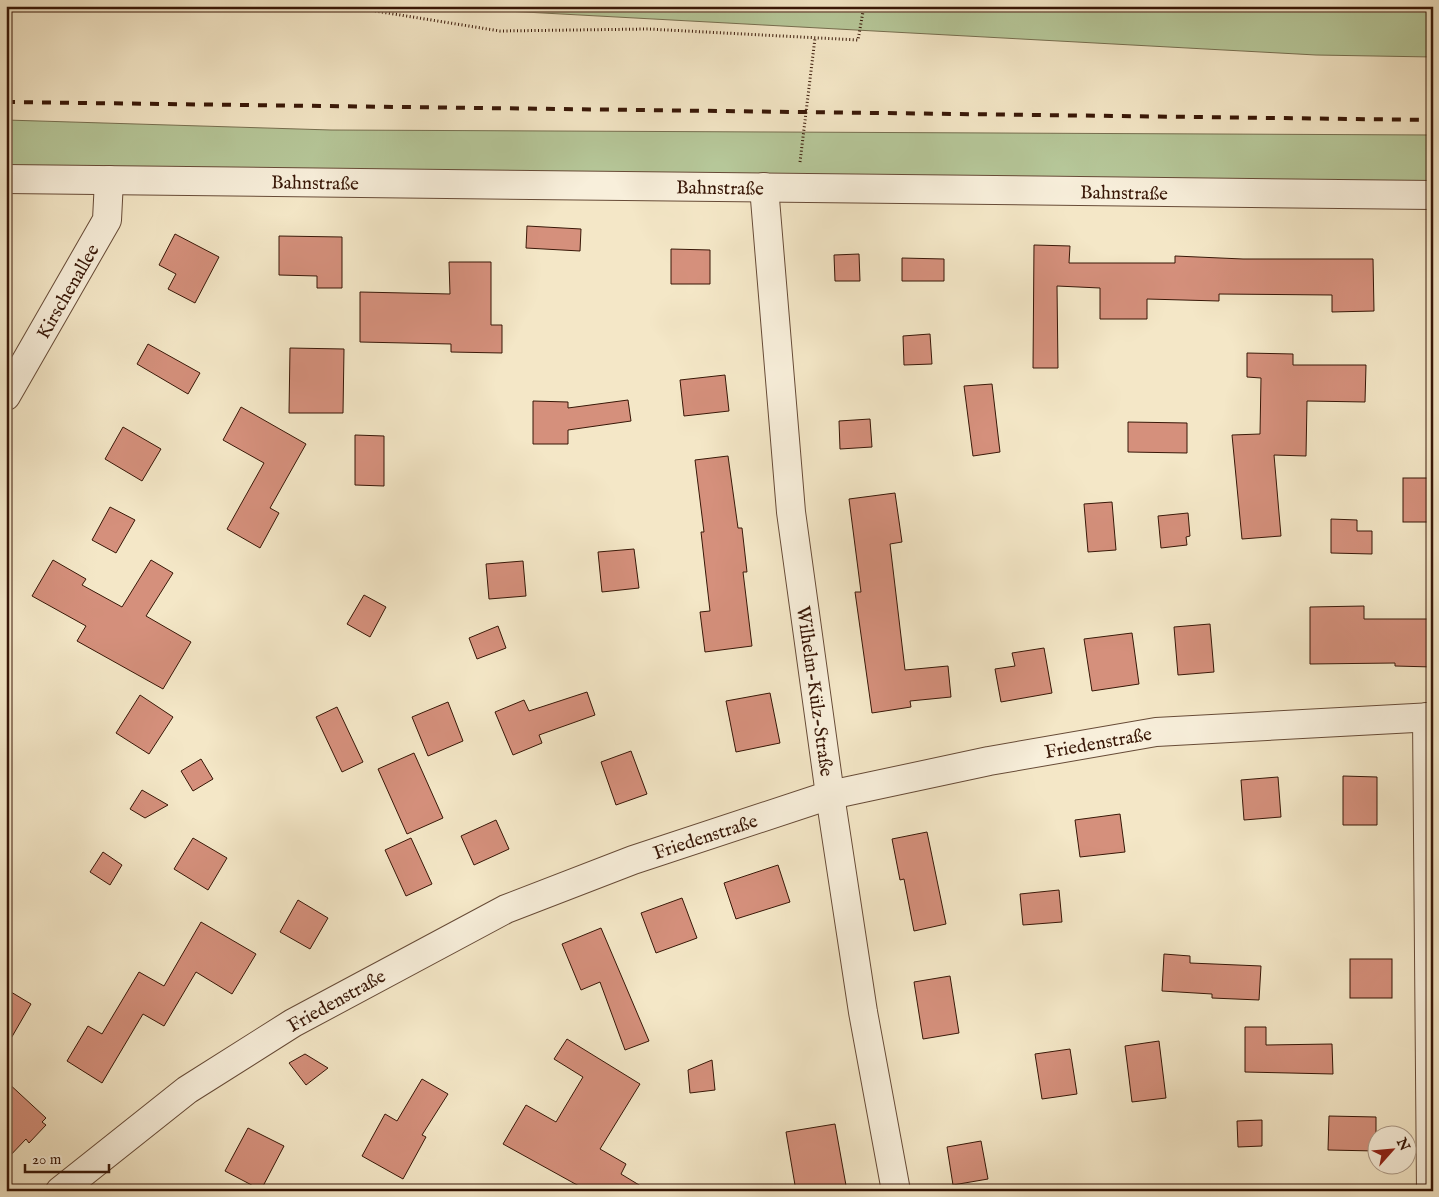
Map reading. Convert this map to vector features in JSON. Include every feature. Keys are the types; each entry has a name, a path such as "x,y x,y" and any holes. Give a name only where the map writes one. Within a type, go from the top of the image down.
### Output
{"street":[{"name":"Bahnstraße","path":"6,179 1433,195"},
{"name":"Kirschenallee","path":"6,396 107,220 109,180"},
{"name":"Wilhelm-Külz-Straße","path":"764,187 791,512 830,795 863,1012 896,1191"},
{"name":"Friedenstraße","path":"60,1191 187,1090 285,1028 506,909 633,860 830,795 989,761 1156,732 1430,717"},
{"path":"1430,717 1432,1191"}],"path":[{"path":"344,6 500,31 648,29 858,40 864,6"},
{"path":"796,188 815,38"}],"green space":[{"path":"414,6 1433,6 1433,57 1316,55"},
{"path":"6,120 331,130 1433,135 1433,185 6,167"}],"building":[{"path":"527,226 581,229 580,251 526,248"},
{"path":"175,234 219,257 195,303 168,289 176,274 159,265"},
{"path":"279,236 342,237 342,288 317,288 317,276 279,275"},
{"path":"1034,245 1070,246 1069,263 1175,263 1175,256 1243,259 1373,259 1374,311 1332,312 1332,295 1219,294 1219,301 1147,299 1147,319 1100,319 1100,288 1057,286 1058,368 1033,368"},
{"path":"671,249 710,250 710,284 671,284"},
{"path":"859,254 860,281 835,281 834,255"},
{"path":"902,258 944,259 944,281 902,281"},
{"path":"449,262 491,262 491,325 502,325 502,353 451,352 451,344 360,342 360,292 450,294"},
{"path":"930,334 932,364 904,365 903,336"},
{"path":"148,344 200,373 188,394 137,364"},
{"path":"290,348 344,349 343,413 289,413"},
{"path":"1247,353 1293,354 1293,365 1366,365 1365,402 1307,401 1306,456 1274,455 1281,536 1242,539 1232,435 1260,434 1261,378 1247,377"},
{"path":"725,375 729,411 684,416 680,380"},
{"path":"992,384 1000,452 973,456 964,386"},
{"path":"628,400 631,421 568,430 568,444 533,444 533,401 568,402 568,408"},
{"path":"241,407 306,444 270,508 279,513 260,548 227,529 264,463 223,440"},
{"path":"870,419 872,447 840,449 839,421"},
{"path":"1128,422 1187,423 1187,453 1128,452"},
{"path":"123,427 161,449 142,481 105,459"},
{"path":"355,435 384,436 384,486 355,485"},
{"path":"728,456 738,528 742,528 747,572 743,572 752,646 705,652 700,612 710,611 701,532 704,532 695,460"},
{"path":"1403,478 1433,478 1433,522 1403,522"},
{"path":"895,493 902,542 890,544 905,670 948,666 951,697 910,701 911,707 872,713 855,592 861,592 849,499"},
{"path":"1112,502 1116,550 1088,552 1084,504"},
{"path":"110,507 135,520 116,553 92,540"},
{"path":"1188,513 1190,536 1186,537 1187,545 1161,548 1158,516"},
{"path":"1331,519 1357,520 1357,531 1372,531 1372,554 1331,553"},
{"path":"634,549 639,588 602,592 598,552"},
{"path":"53,560 86,579 82,585 122,607 151,560 173,573 146,616 191,642 163,689 77,641 86,626 32,596"},
{"path":"523,561 526,596 489,599 486,564"},
{"path":"364,595 386,607 370,637 347,624"},
{"path":"1364,606 1364,619 1433,619 1433,667 1395,666 1395,663 1310,664 1310,607"},
{"path":"1210,624 1214,672 1178,675 1174,627"},
{"path":"498,626 506,648 477,659 469,638"},
{"path":"1132,633 1139,684 1092,691 1084,639"},
{"path":"1044,648 1052,693 1001,702 995,669 1015,666 1012,653"},
{"path":"587,692 595,715 539,735 542,743 513,755 495,712 524,700 529,711"},
{"path":"770,693 780,743 736,752 726,701"},
{"path":"140,695 173,717 149,754 116,733"},
{"path":"448,702 463,741 428,756 412,717"},
{"path":"337,707 363,762 342,772 316,717"},
{"path":"631,751 647,794 616,805 601,762"},
{"path":"414,753 443,818 407,834 378,769"},
{"path":"201,759 213,779 193,791 181,771"},
{"path":"1343,776 1377,777 1377,825 1343,825"},
{"path":"1278,777 1281,817 1244,820 1241,780"},
{"path":"142,790 168,805 145,818 130,809"},
{"path":"1120,814 1125,852 1080,857 1075,820"},
{"path":"496,820 509,849 474,865 461,836"},
{"path":"927,832 946,924 914,931 904,879 900,880 892,839"},
{"path":"193,838 227,858 208,890 174,869"},
{"path":"411,838 432,884 406,896 385,850"},
{"path":"103,852 122,865 110,885 90,872"},
{"path":"778,865 790,902 736,919 724,883"},
{"path":"1059,890 1062,922 1023,925 1020,894"},
{"path":"682,898 697,938 656,953 641,913"},
{"path":"298,900 328,918 310,949 280,932"},
{"path":"201,922 256,954 232,994 196,972 164,1026 143,1014 102,1083 67,1061 88,1026 102,1034 139,972 164,986"},
{"path":"601,928 649,1041 625,1050 600,982 581,990 562,944"},
{"path":"1164,954 1190,956 1190,963 1261,966 1259,1000 1212,998 1212,994 1162,991"},
{"path":"1350,959 1392,959 1392,998 1350,998"},
{"path":"950,976 959,1033 923,1039 914,982"},
{"path":"6,989 31,1004 6,1047"},
{"path":"1245,1027 1266,1027 1266,1045 1332,1044 1333,1074 1245,1072"},
{"path":"567,1039 640,1084 600,1149 626,1164 621,1174 649,1191 588,1191 503,1144 526,1105 556,1122 583,1077 554,1059"},
{"path":"1159,1041 1166,1098 1132,1102 1125,1046"},
{"path":"1070,1049 1077,1094 1042,1099 1035,1054"},
{"path":"305,1054 328,1068 306,1085 289,1063"},
{"path":"712,1060 715,1090 690,1093 688,1070"},
{"path":"422,1079 448,1094 422,1135 426,1137 403,1179 362,1156 385,1114 397,1121"},
{"path":"6,1081 46,1118 42,1122 46,1125 29,1143 26,1139 6,1160"},
{"path":"1329,1116 1376,1117 1376,1124 1366,1124 1366,1151 1328,1150"},
{"path":"1262,1120 1262,1146 1238,1147 1237,1121"},
{"path":"835,1124 847,1191 796,1191 786,1132"},
{"path":"248,1128 284,1146 261,1190 225,1171"},
{"path":"981,1141 988,1179 953,1185 947,1147"}],"railway":[{"path":"6,102 1433,120"}]}
